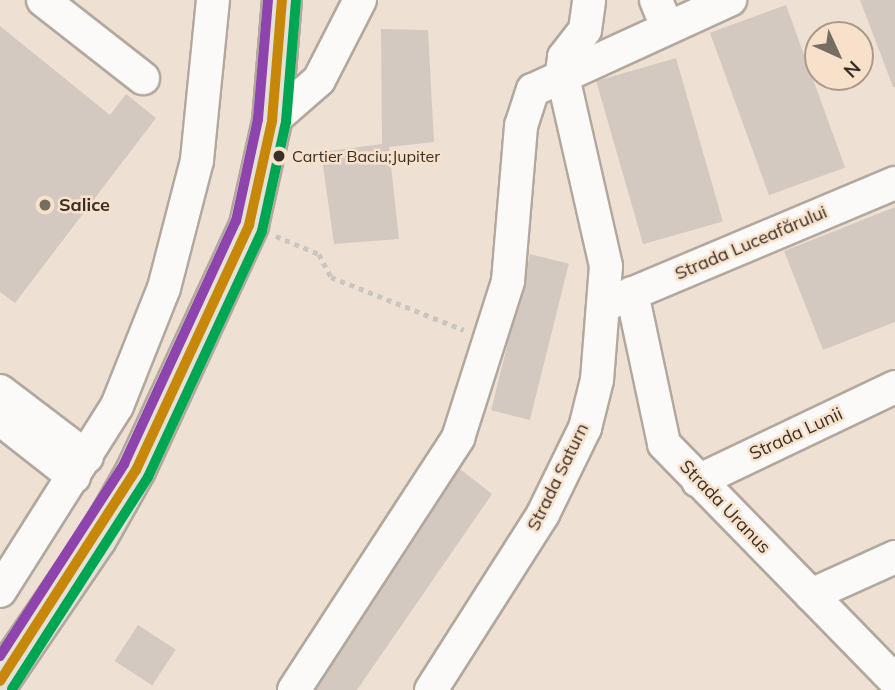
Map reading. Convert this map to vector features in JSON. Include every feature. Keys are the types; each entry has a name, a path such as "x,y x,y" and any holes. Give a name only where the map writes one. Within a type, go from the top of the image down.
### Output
{"main road":[{"path":"0,681 117,504 249,225 272,121 282,0"}],"street":[{"path":"43,0 143,78"},
{"path":"0,591 81,467 117,406 164,288 197,160 213,0"},
{"path":"272,121 319,80 360,0"},
{"path":"562,72 564,57 585,30 589,0"},
{"path":"294,690 458,438 508,281 521,127 533,90 661,14 730,0"},
{"name":"Strada Saturn","path":"431,690 543,514 580,438 619,298 562,72"},
{"name":"Strada Luceafărului","path":"619,298 895,183"},
{"name":"Strada Uranus","path":"619,298 664,444 895,681"},
{"name":"Strada Lunii","path":"698,481 895,387"},
{"path":"0,391 81,467"},
{"path":"0,419 81,467"},
{"path":"811,595 895,557"}],"path":[{"path":"249,225 319,254 331,277 488,339"}],"building":[{"path":"860,0 895,0 895,87 874,37 874,21 868,21"},
{"path":"786,5 804,54 804,91 817,91 845,168 769,195 710,33"},
{"name":"Salice","path":"0,26 110,115 126,94 156,118 15,303 0,292"},
{"path":"381,29 428,30 434,142 389,147 399,239 334,244 321,152 382,144"},
{"path":"676,58 723,221 643,244 596,81"},
{"path":"895,207 895,322 823,350 784,251"},
{"path":"530,254 569,264 530,420 491,410"},
{"path":"460,469 492,494 357,690 316,690"},
{"path":"138,625 176,650 152,686 115,661"}],"transit line":[{"path":"0,656 124,464 236,221 258,119 268,0"},
{"path":"0,681 136,470 249,225 272,121 282,0"},
{"path":"12,689 148,477 262,231 286,122 296,1"}],"place":[{"name":"Cartier Baciu;Jupiter","path":"279,156"},
{"name":"Salice","path":"45,205"}]}
